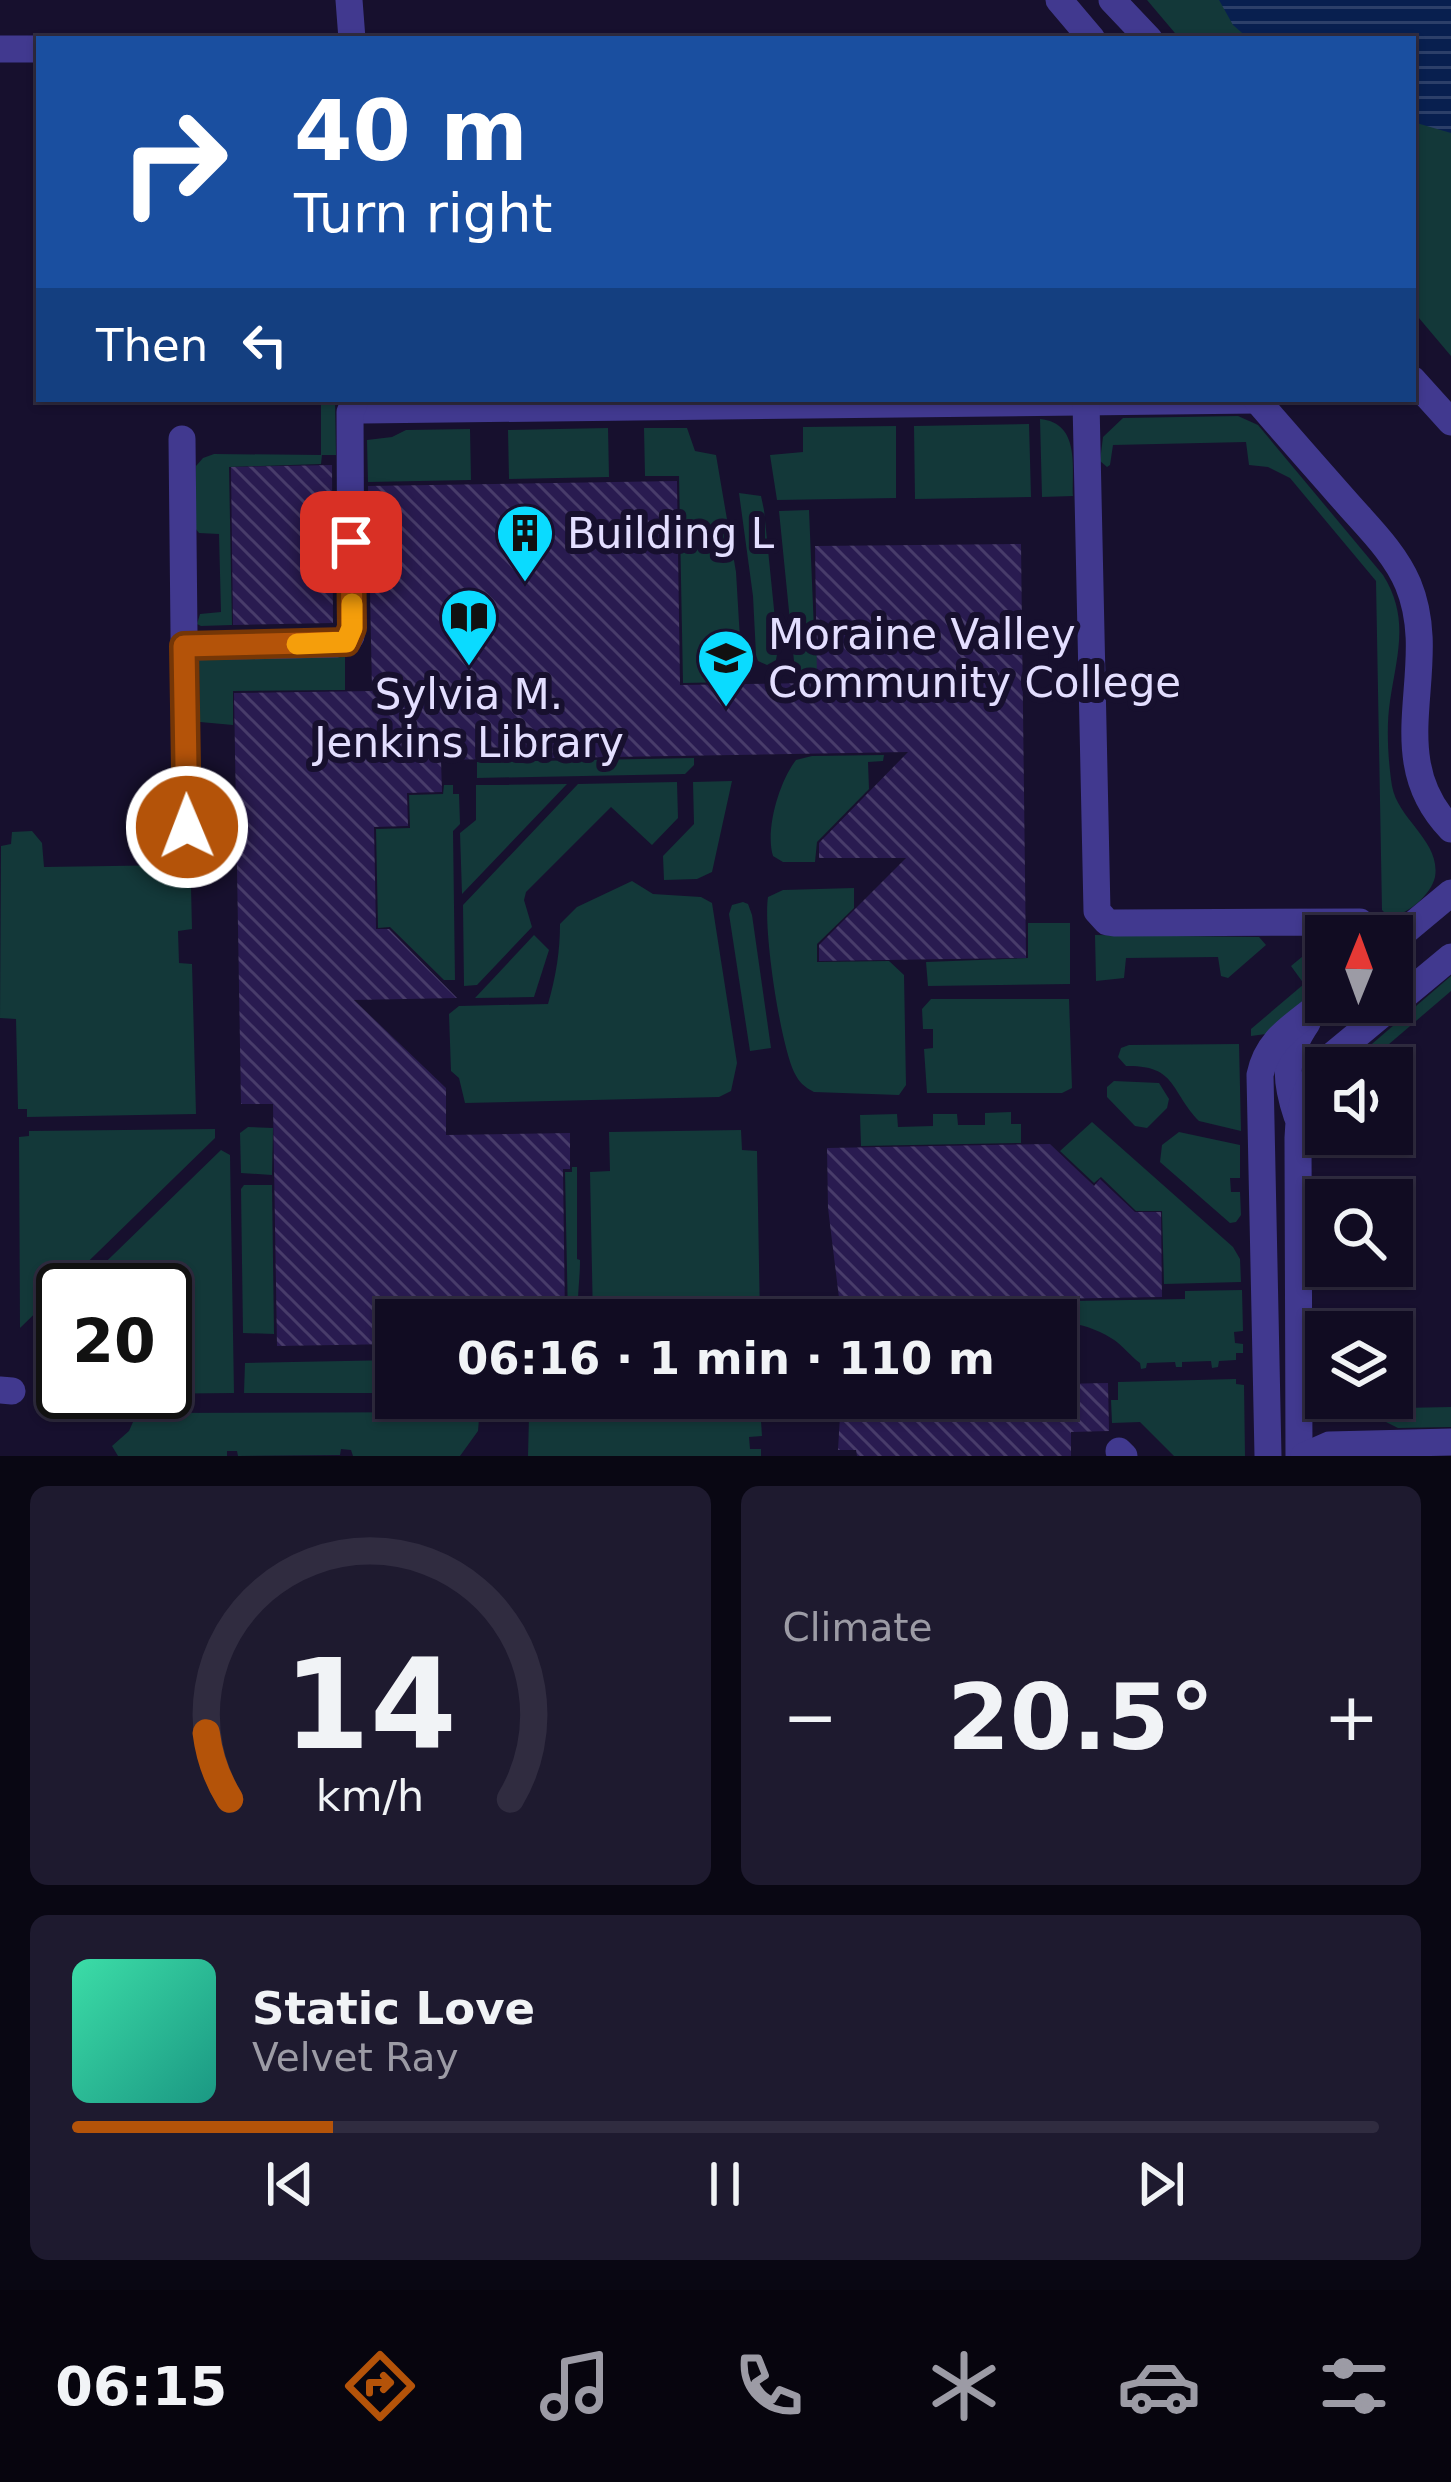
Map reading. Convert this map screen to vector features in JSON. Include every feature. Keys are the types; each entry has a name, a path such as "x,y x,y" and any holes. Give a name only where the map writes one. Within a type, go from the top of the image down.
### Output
{"street":[{"path":"349,0 352,36"},
{"path":"1059,0 1089,36"},
{"path":"1116,3 1146,36"},
{"path":"0,49 36,49"},
{"path":"1416,383 1451,422"},
{"path":"184,646 336,644 351,636 350,412 354,402 363,410 1086,402 1097,911 1114,923 1305,922"},
{"path":"1259,402 1390,553 1408,585 1419,623 1414,734 1418,778 1431,809 1451,829"},
{"path":"182,439 187,827 195,840 195,869"},
{"path":"1413,925 1451,893"},
{"path":"1298,1120 1313,1074 1451,957"},
{"path":"1268,1456 1260,1075 1273,1042 1305,1016"},
{"path":"1309,1023 1288,1060 1290,1096 1298,1120 1302,1456 1329,1444 1451,1442"}],"green space":[{"path":"1147,0 1451,0 1451,356 1416,315 1416,36 1177,36"},
{"path":"321,402 335,402 336,455 322,455 321,464 229,467 232,625 197,624 200,614 221,612 219,534 199,533 195,528 196,466 214,454 321,455"},
{"path":"1238,416 1258,425 1383,575 1399,621 1388,722 1392,786 1435,864 1428,891 1410,909 1395,915 1382,910 1376,581 1290,478 1268,467 1249,465 1246,442 1113,445 1107,467 1100,461 1103,437 1123,418"},
{"path":"1040,419 1053,422 1068,437 1073,496 1042,497"},
{"path":"1029,424 1031,497 915,499 914,426"},
{"path":"896,426 896,498 777,500 770,455 803,452 803,427"},
{"path":"608,428 609,477 509,479 508,430"},
{"path":"644,428 687,428 695,451 716,455 736,572 742,673 734,682 683,683 679,476 645,476"},
{"path":"470,429 471,480 368,482 367,440 406,430"},
{"path":"739,493 761,496 764,510 778,649 776,660 767,665 756,655"},
{"path":"809,510 815,654 848,654 849,680 796,681 779,511"},
{"path":"345,657 345,690 233,691 233,725 200,722 199,660"},
{"path":"884,755 883,761 868,762 869,789 817,842 815,862 783,862 773,856 775,806 796,760"},
{"path":"694,758 685,774 477,778 477,762"},
{"path":"732,781 712,872 697,879 664,880 663,856 694,824 693,782"},
{"path":"677,782 678,818 652,845 611,807 526,892 532,927 477,985 464,986 463,905 578,784"},
{"path":"567,784 462,894 460,833 476,820 476,785"},
{"path":"444,785 453,785 453,794 459,794 460,824 453,831 455,980 444,980 390,927 378,928 376,829 410,828 409,795 443,794"},
{"path":"32,831 42,843 44,867 178,865 182,842 190,845 192,929 178,931 179,963 192,964 196,1114 27,1117 27,1109 18,1109 16,1019 0,1018 1,846 11,844 12,832"},
{"path":"632,881 653,894 701,897 712,903 737,1063 731,1091 719,1097 465,1103 459,1078 451,1071 449,1014 459,1006 548,1004 560,924 577,907"},
{"path":"854,888 854,908 817,944 817,962 889,961 904,975 906,1085 899,1095 814,1092 796,1076 783,1036 770,959 768,897 783,890"},
{"path":"743,902 752,915 771,1048 750,1051 729,914 732,905"},
{"path":"1028,923 1070,923 1070,984 928,986 926,962 1028,958"},
{"path":"534,935 549,950 534,997 475,998"},
{"path":"1095,935 1259,937 1266,945 1228,978 1221,976 1218,957 1126,958 1124,978 1096,981"},
{"path":"1305,954 1305,1000 1266,1034 1251,1036 1251,1029 1304,984 1291,966"},
{"path":"1451,976 1451,991 1386,1047 1368,1047 1396,1023 1413,1023 1413,1009"},
{"path":"931,999 1069,999 1072,1088 1062,1093 927,1093 924,1049 933,1048 933,1029 923,1029 922,1009"},
{"path":"1239,1044 1241,1131 1199,1121 1164,1075 1126,1066 1118,1057 1121,1048 1129,1045"},
{"path":"1114,1081 1159,1083 1169,1099 1167,1108 1147,1128 1135,1126 1107,1097 1107,1087"},
{"path":"1011,1112 1011,1124 1021,1124 1021,1143 861,1146 860,1115 897,1114 898,1127 933,1126 933,1114 957,1114 958,1125 985,1125 985,1113"},
{"path":"1092,1122 1233,1247 1240,1259 1241,1282 1164,1284 1162,1211 1136,1211 1101,1177 1094,1183 1060,1151"},
{"path":"248,1127 273,1128 272,1175 241,1173 240,1133"},
{"path":"215,1129 215,1138 87,1263 36,1263 36,1312 20,1328 19,1137 29,1136 29,1131"},
{"path":"741,1130 742,1150 757,1151 760,1299 593,1299 590,1172 610,1171 609,1132"},
{"path":"1179,1132 1240,1145 1240,1178 1230,1178 1231,1192 1240,1192 1241,1215 1236,1222 1230,1223 1160,1162 1162,1145"},
{"path":"221,1150 230,1155 234,1393 192,1393 192,1263 105,1263"},
{"path":"577,1167 578,1299 568,1299 565,1172"},
{"path":"244,1185 272,1185 274,1334 243,1333"},
{"path":"1242,1290 1243,1331 1234,1332 1243,1353 1236,1353 1236,1360 1219,1361 1212,1368 1211,1361 1182,1362 1182,1367 1175,1362 1147,1363 1141,1369 1119,1344 1077,1324 1077,1301 1185,1299 1185,1291"},
{"path":"375,1360 375,1393 244,1393 245,1363"},
{"path":"1236,1379 1236,1384 1244,1385 1245,1456 1174,1456 1140,1422 1112,1423 1111,1400 1118,1400 1118,1382"},
{"path":"1451,1407 1451,1427 1398,1428 1384,1421 1413,1419 1413,1408"},
{"path":"375,1412 375,1419 479,1419 478,1431 460,1456 353,1456 351,1450 341,1449 340,1455 238,1456 237,1451 227,1451 227,1456 118,1456 112,1446 134,1419 192,1419 192,1413"},
{"path":"529,1419 761,1421 762,1436 749,1437 750,1449 761,1449 761,1456 528,1456"}],"water":[{"path":"1219,0 1451,0 1451,133 1416,123 1416,36 1246,36"}],"building":[{"path":"332,465 333,623 233,625 231,467"},
{"path":"677,481 680,685 817,683 815,546 1021,544 1026,958 819,961 819,945 906,858 819,858 819,843 908,752 441,760 442,792 407,793 408,826 374,827 376,929 389,929 457,998 354,1000 446,1088 446,1135 570,1133 570,1169 563,1169 565,1299 375,1299 375,1344 277,1346 273,1104 241,1104 234,693 372,691 368,486"},
{"path":"1050,1144 1094,1186 1100,1179 1135,1212 1161,1212 1162,1297 839,1299 828,1208 827,1148"},
{"path":"1108,1383 1109,1431 1071,1432 1071,1456 857,1456 856,1450 838,1450 840,1419 1077,1419 1077,1384"}],"slow traffic":[{"path":"297,644 346,642 351,636 352,604"}],"place":[{"name":"Building L","path":"525,584"},
{"name":"Sylvia M. Jenkins Library","path":"469,668"},
{"name":"Moraine Valley Community College","path":"726,709"}],"route":[{"path":"187,827 184,646 346,642 352,628 351,542"}]}
